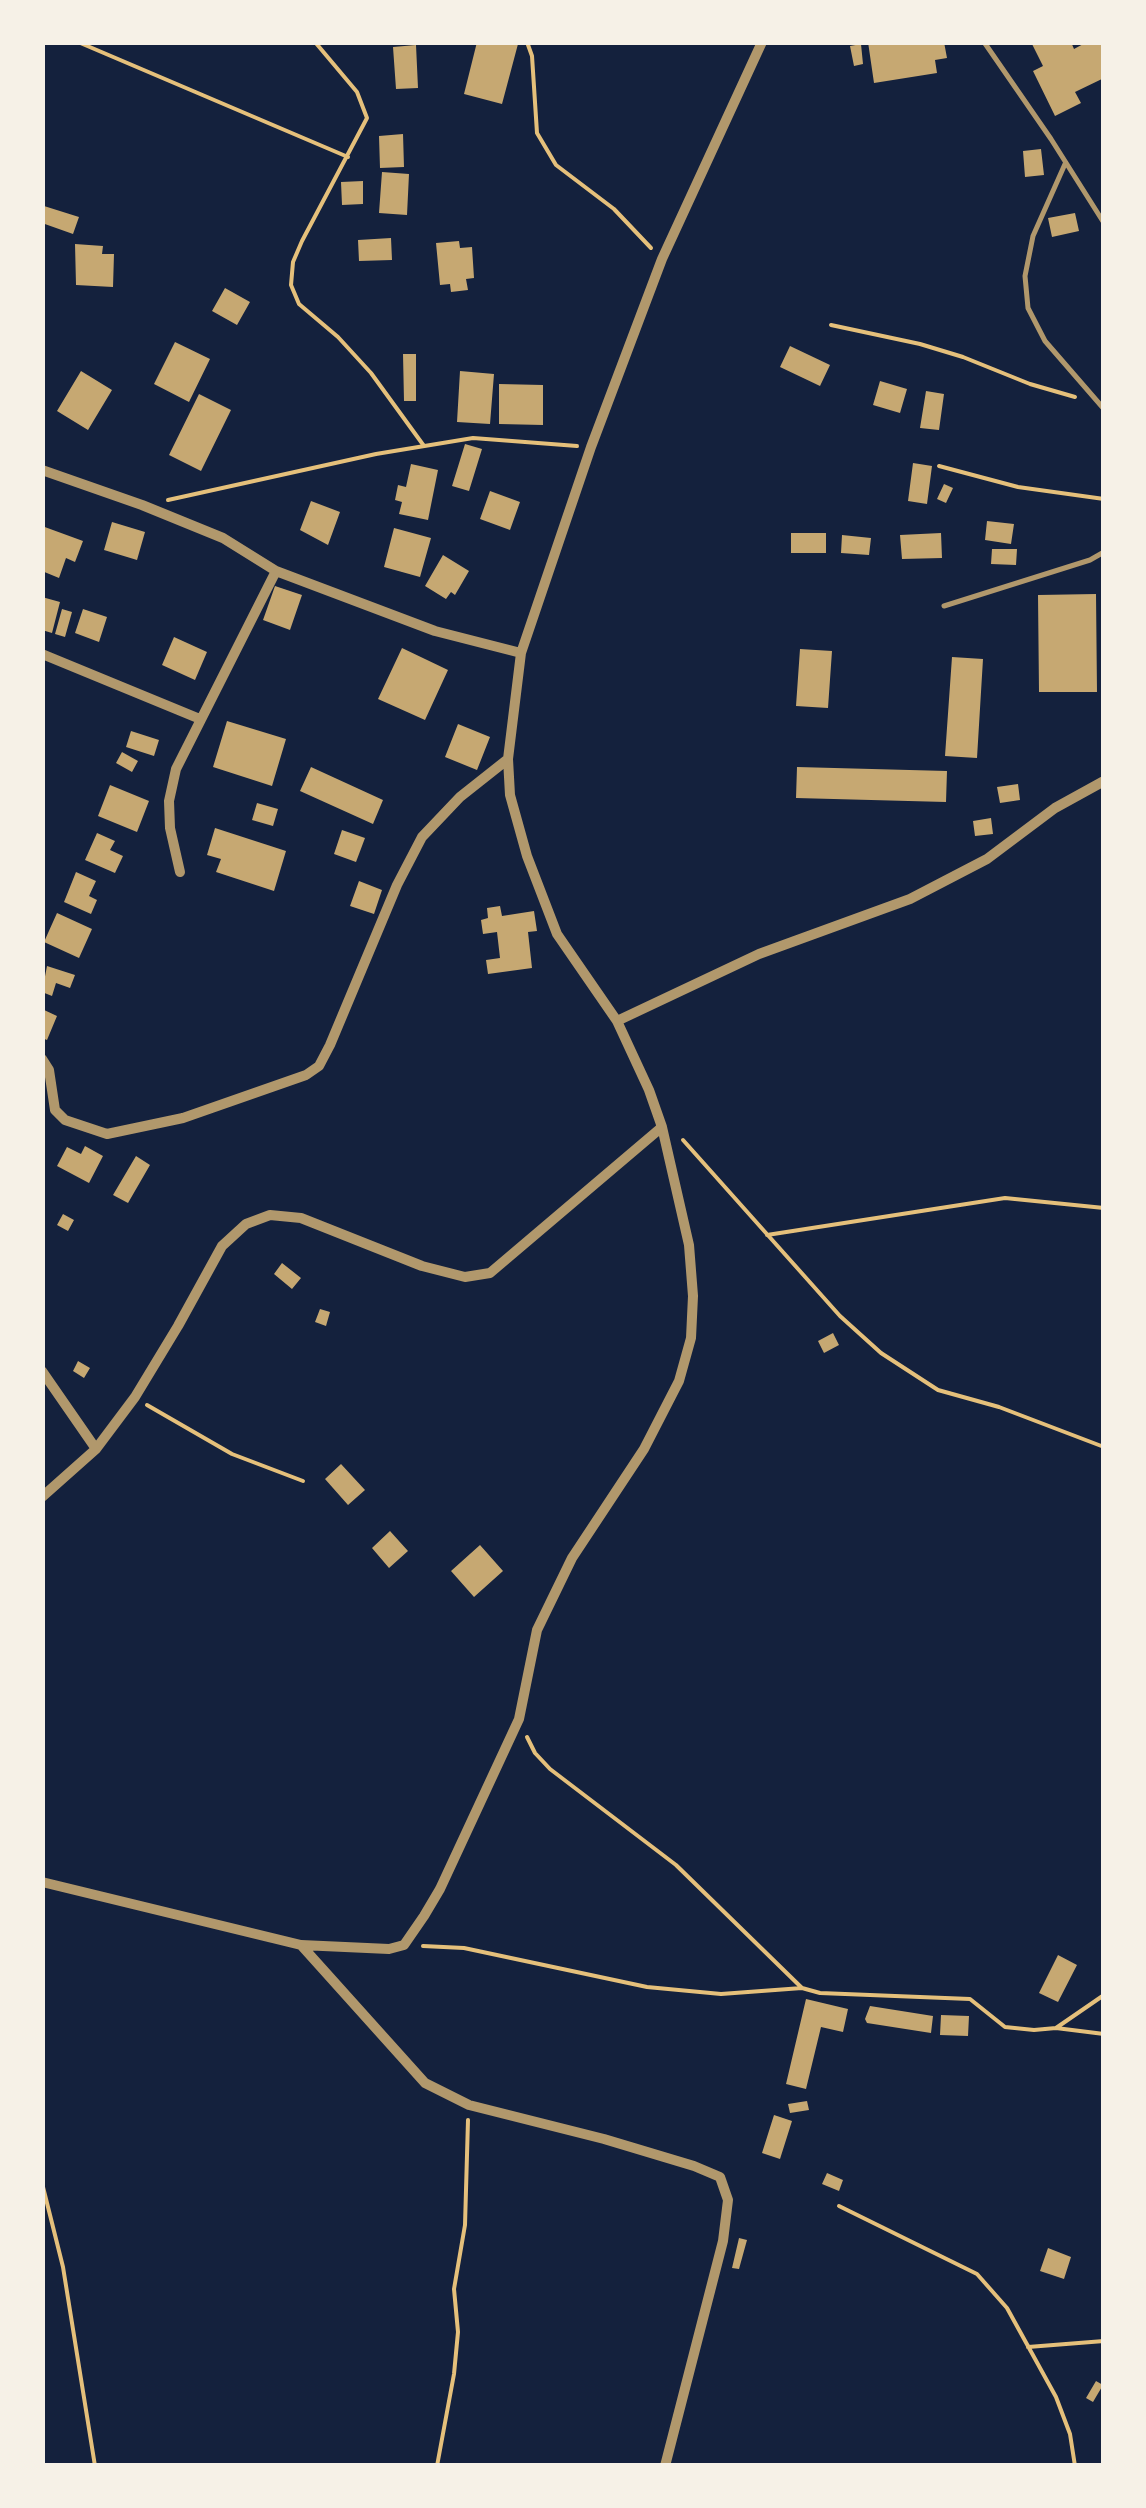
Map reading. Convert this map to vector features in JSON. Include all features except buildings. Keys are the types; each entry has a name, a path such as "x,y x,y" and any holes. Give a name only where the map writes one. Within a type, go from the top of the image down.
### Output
{"street":[{"path":"42,1882 301,1945 389,1949 404,1945 440,1889 519,1719 537,1630 572,1558 644,1449 679,1381 691,1338 693,1296 689,1244 662,1126 617,1020 557,934 514,810 508,759 522,653 592,447 662,260 762,42"},
{"path":"42,470 223,538 276,570 435,631 522,653"},
{"path":"180,872 170,828 169,801 176,769 276,570"},
{"path":"42,654 200,719"},
{"path":"42,1059 49,1070 56,1110 65,1120 108,1134 182,1118 306,1076 319,1066 330,1045 397,886 422,837 460,797 508,759"},
{"path":"617,1020 759,954 910,898 987,859 1055,808 1104,781"},
{"path":"42,1496 96,1449 134,1397 222,1246 246,1224 270,1215 301,1218 422,1266 464,1277 490,1273 662,1126"},
{"path":"42,1371 96,1449"},
{"path":"301,1945 425,2083 469,2105 658,2155 720,2177 728,2200 723,2241 665,2466"}],"lane":[{"path":"984,42 1104,223"},
{"path":"1065,164 1033,236 1026,276 1028,308 1044,341 1101,407"},
{"path":"944,606 1090,560 1104,552"}],"path":[{"path":"78,42 348,158"},
{"path":"315,42 364,104 367,118 302,240 293,262 291,285 299,304 371,373 424,446"},
{"path":"527,42 532,56 537,133 556,165 614,209 662,260"},
{"path":"831,325 963,356 1030,384 1101,407"},
{"path":"142,505 473,438 592,447"},
{"path":"939,466 1018,487 1104,499"},
{"path":"662,1126 686,1143 840,1316 881,1352 938,1390 1016,1413 1104,1447"},
{"path":"767,1235 1005,1198 1104,1208"},
{"path":"134,1397 232,1454 303,1481"},
{"path":"519,1719 534,1753 550,1769 676,1864 802,1988"},
{"path":"404,1945 464,1948 647,1986 720,1994 802,1988 820,1994 970,1999 1005,2026 1104,2034"},
{"path":"1056,2028 1104,1996"},
{"path":"437,2466 458,2332 454,2290 465,2225 469,2105"},
{"path":"42,2183 63,2267 94,2466"},
{"path":"839,2206 977,2274 1007,2308 1056,2396 1070,2434 1075,2466"},
{"path":"1028,2347 1104,2341"}]}
